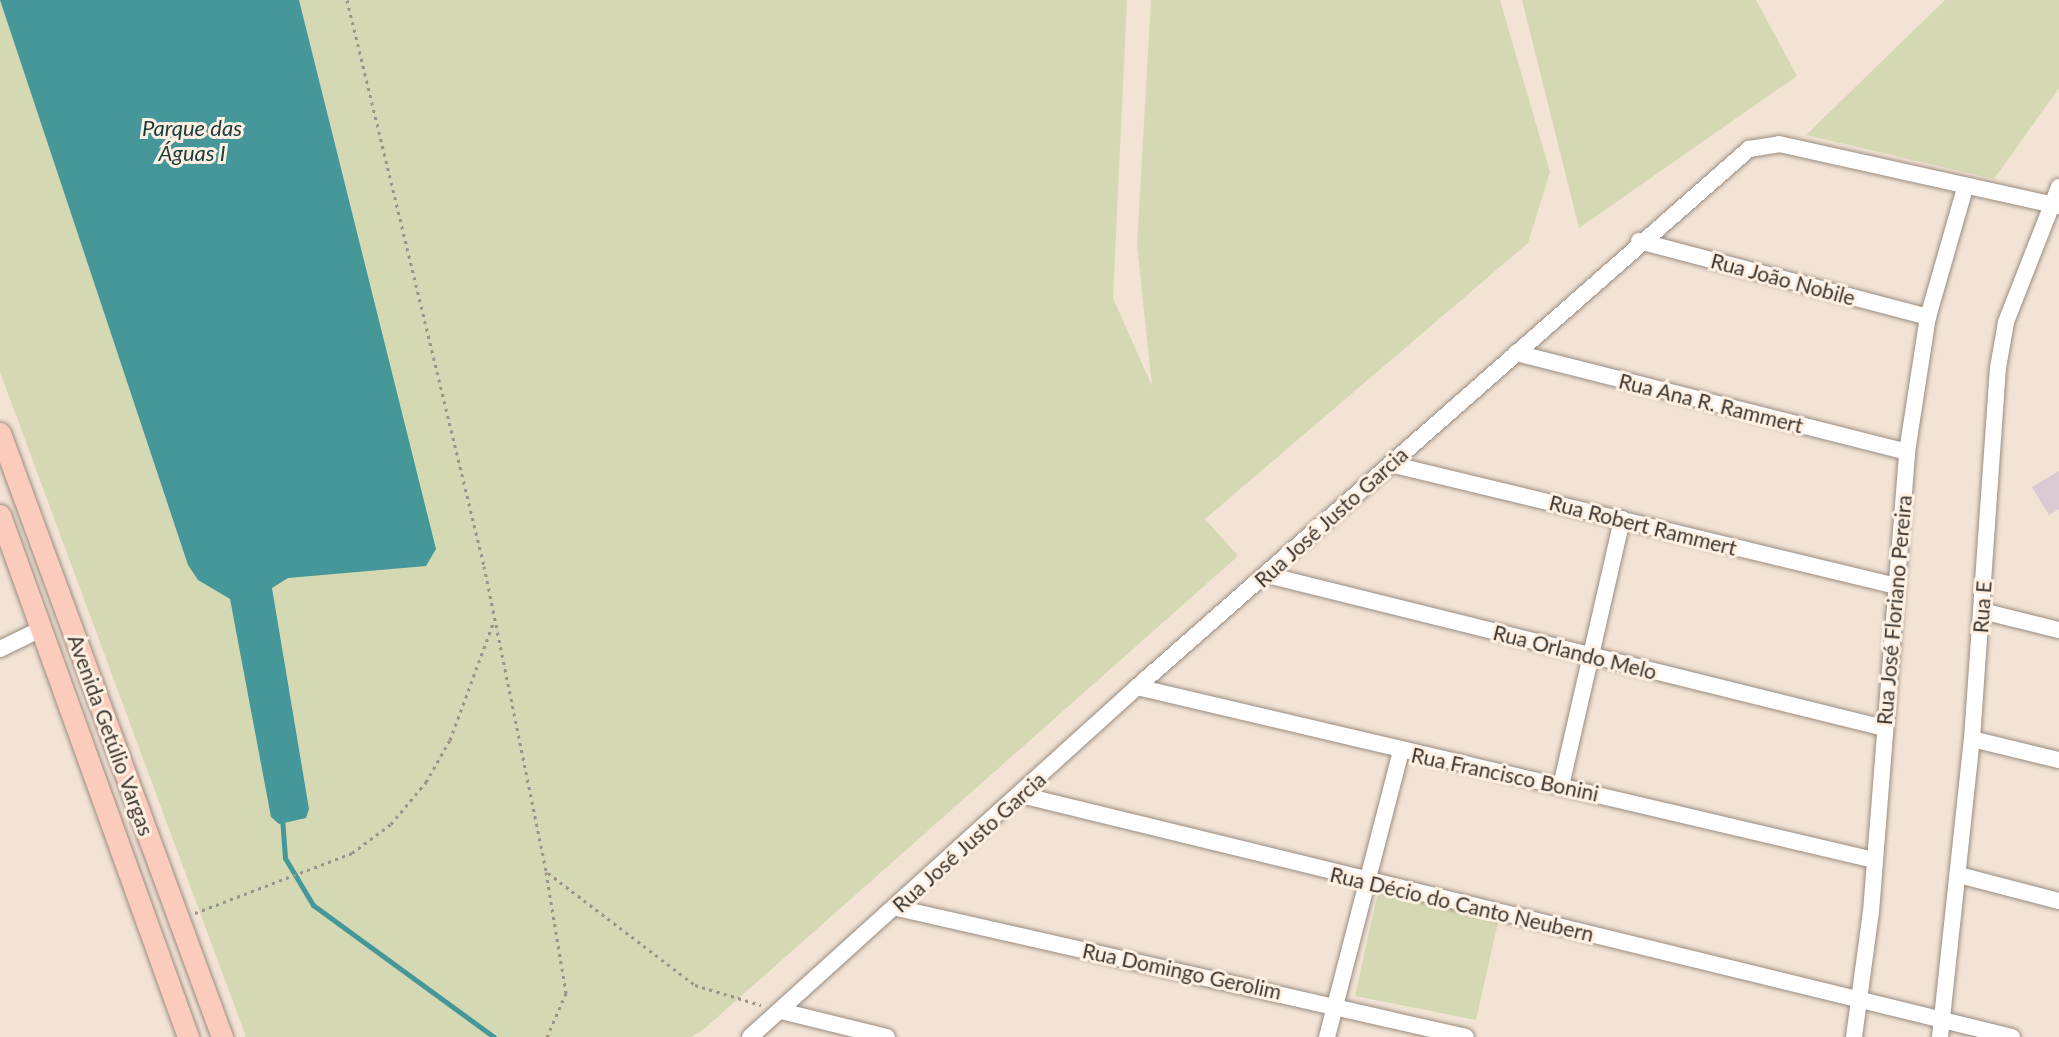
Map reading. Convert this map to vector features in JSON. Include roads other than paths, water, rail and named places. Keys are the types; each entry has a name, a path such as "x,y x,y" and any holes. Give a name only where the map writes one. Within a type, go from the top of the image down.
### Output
{"main road":[{"name":"Avenida Getúlio Vargas","path":"0,433 222,1037"},
{"name":"Avenida Getúlio Vargas","path":"0,515 188,1037"}],"street":[{"name":"Rua José Justo Garcia","path":"750,1037 897,908 1137,687 1267,575 1639,241 1749,148 1763,144 2055,206"},
{"name":"Rua E","path":"1942,1029 1972,739 2000,357 2021,280 2055,206 2059,187"},
{"name":"Rua José Floriano Pereira","path":"1854,1037 1874,860 1906,452 1928,317 1965,188"},
{"name":"Rua João Nobile","path":"1639,241 1928,317"},
{"name":"Rua Ana R. Rammert","path":"1516,353 1906,452"},
{"name":"Rua Robert Rammert","path":"1390,464 1896,586"},
{"path":"1561,786 1622,519"},
{"name":"Rua Orlando Melo","path":"1267,575 1884,728"},
{"path":"1982,611 2059,630"},
{"path":"0,649 41,629"},
{"name":"Rua Francisco Bonini","path":"1137,687 1401,751 1561,786 1874,860"},
{"path":"1972,739 2059,760"},
{"path":"1327,1037 1365,882 1401,751"},
{"name":"Rua Décio do Canto Neubern","path":"1021,795 1365,882 1905,1009 1942,1029 2012,1037"},
{"path":"1959,875 2059,901"},
{"name":"Rua Domingo Gerolim","path":"897,908 1334,1005 1466,1037"},
{"path":"781,1011 887,1037"}],"water":[{"name":"Parque das Águas I","path":"0,0 299,0 436,549 426,566 288,578 272,588 309,809 306,818 279,824 271,817 230,599 198,580 188,565"}],"waterway":[{"path":"282,817 285,858 313,905 494,1037"}]}
